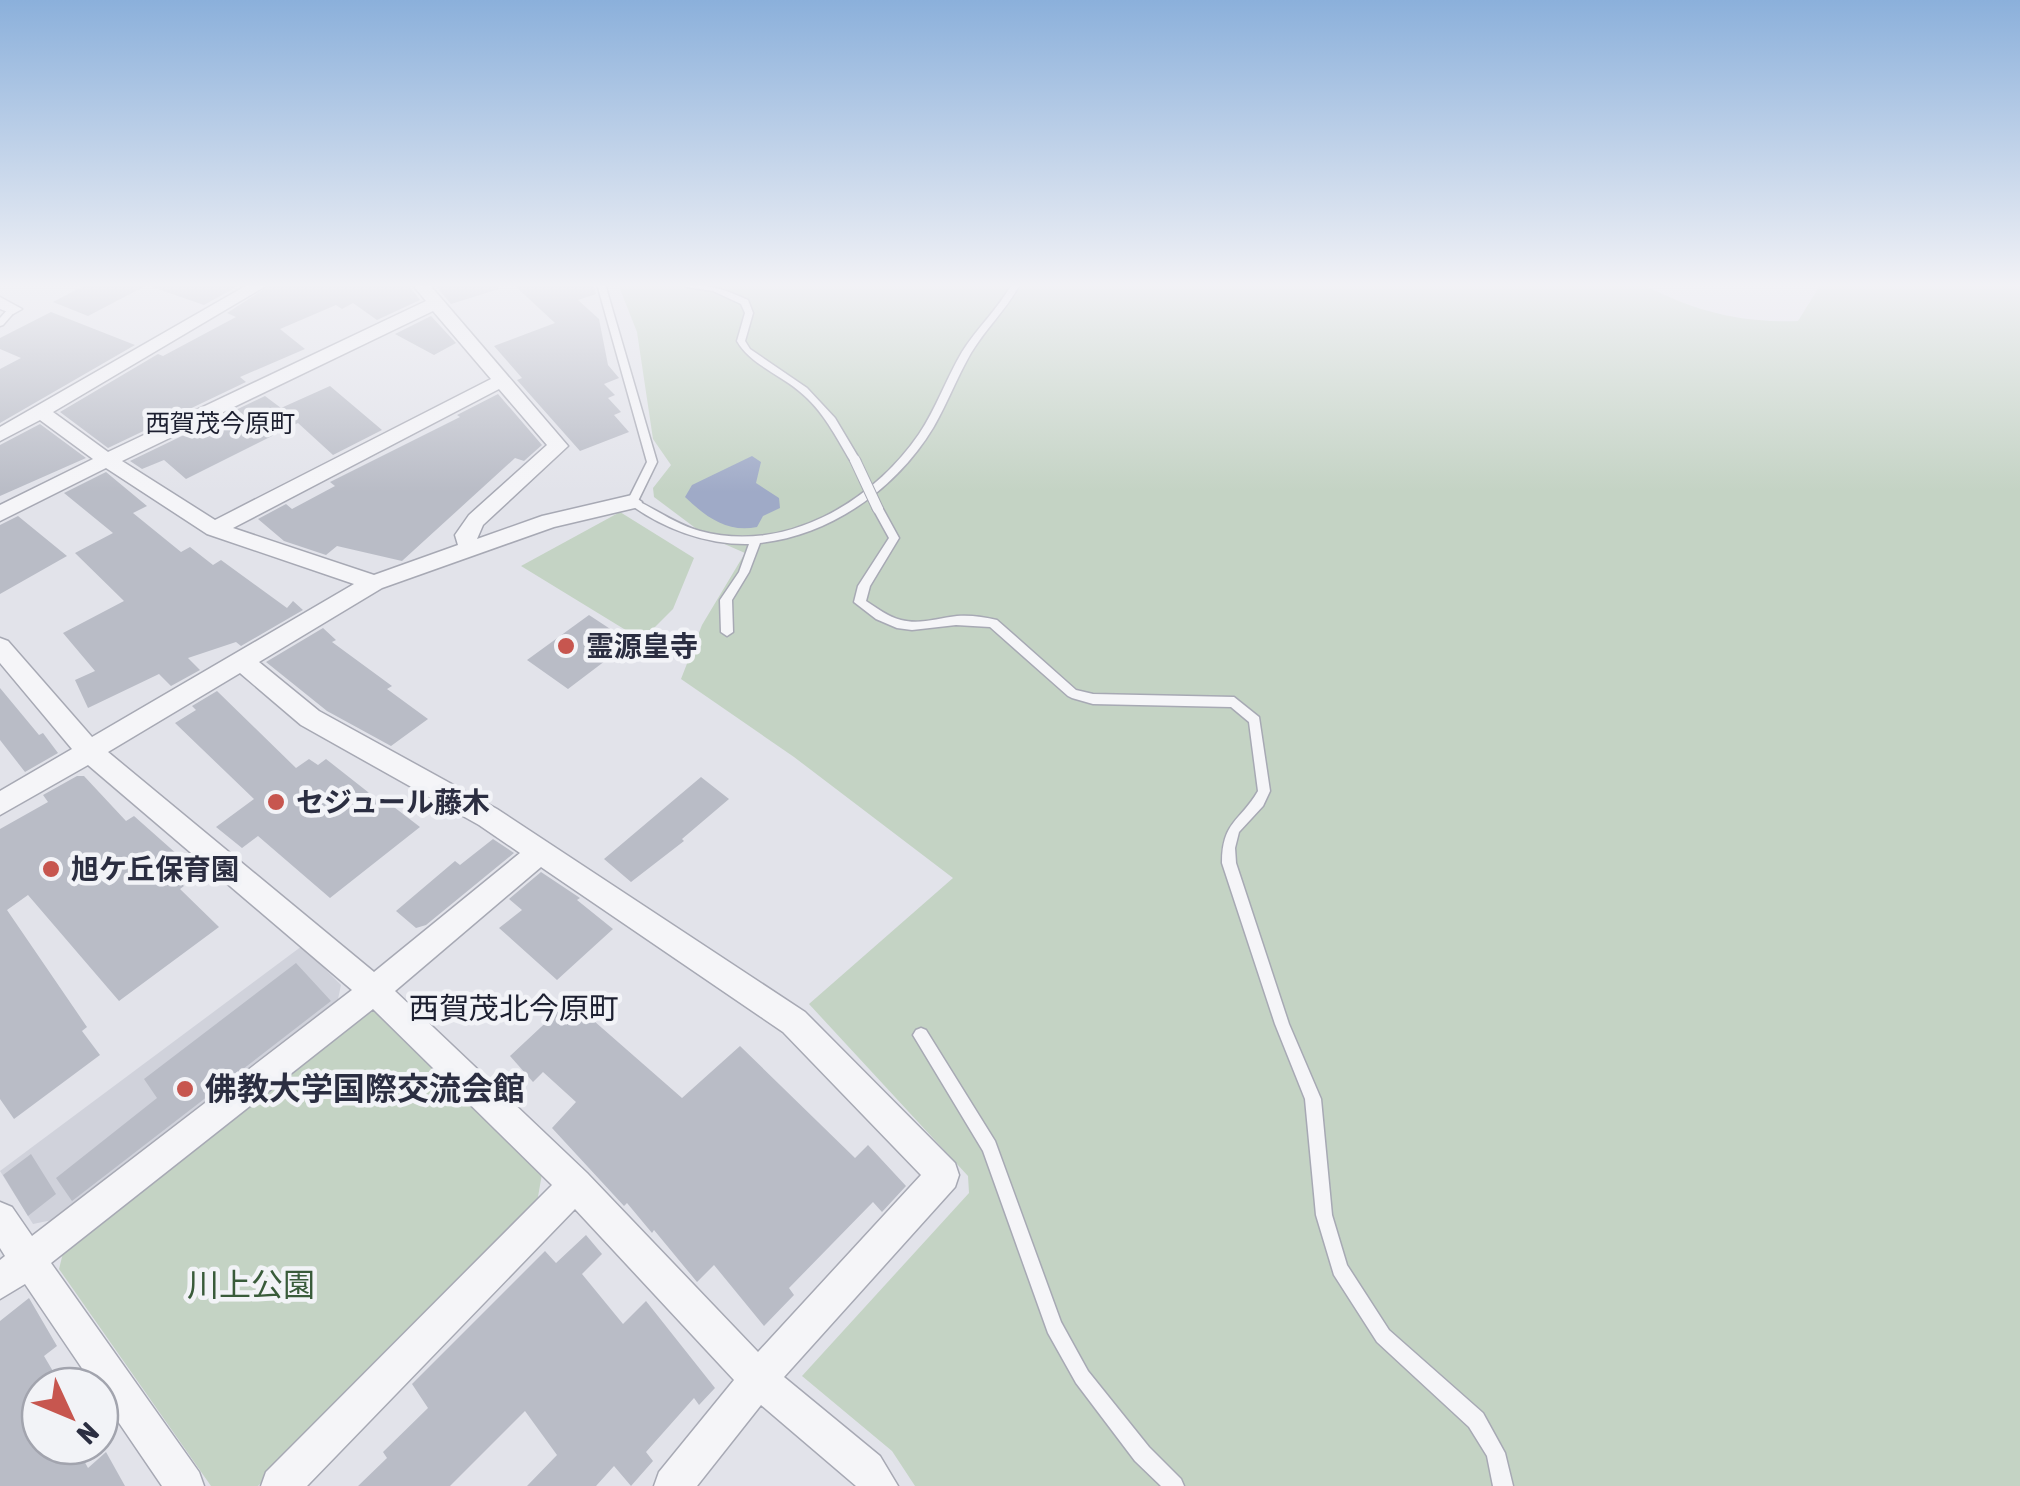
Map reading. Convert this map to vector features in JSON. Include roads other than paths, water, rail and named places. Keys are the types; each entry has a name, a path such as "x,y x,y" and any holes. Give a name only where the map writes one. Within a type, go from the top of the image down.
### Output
{"street":[{"path":"0,435 142,353"},
{"path":"0,514 330,353"},
{"path":"469,548 466,535 476,520 558,446 477,353"},
{"path":"214,530 500,381"},
{"path":"42,412 214,530 374,583"},
{"path":"0,804 374,583 550,522 632,502"},
{"path":"0,646 88,750 374,990 575,1186 758,1378 868,1468 879,1486"},
{"path":"244,663 310,718 488,817 794,1022 943,1175 758,1378 674,1486"},
{"path":"14,1271 374,990 541,851"},
{"path":"280,1486 575,1186"},
{"path":"0,1219 14,1271 185,1486"}],"lane":[{"path":"620,353 652,462 632,502 702,536 755,542 778,540 821,523 896,468 920,439 966,353"},
{"path":"749,353 804,390 832,420 894,538 864,586 860,602 872,612 903,628 977,619 993,623 1072,693 1093,699 1234,702 1256,720 1264,791 1232,827 1227,840 1229,863 1282,1024 1314,1099 1324,1215 1340,1269 1383,1336 1476,1420 1496,1453 1504,1486"},
{"path":"727,632 726,600 744,572 755,542"},
{"path":"921,1036 931,1057 972,1112 989,1147 1054,1327 1082,1376 1142,1454 1174,1486"}],"water":[{"path":"752,456 761,462 756,483 779,498 780,508 763,516 757,527 736,528 718,522 685,497 692,485"}],"place":[{"name":"霊源皇寺","path":"566,646"},
{"name":"セジュール藤木","path":"276,802"},
{"name":"旭ケ丘保育園","path":"51,869"},
{"name":"佛教大学国際交流会館","path":"185,1089"}],"district":[{"name":"西賀茂今原町","path":"220,423"},
{"name":"西賀茂北今原町","path":"514,1009"}],"park label":[{"name":"川上公園","path":"251,1285"}]}
